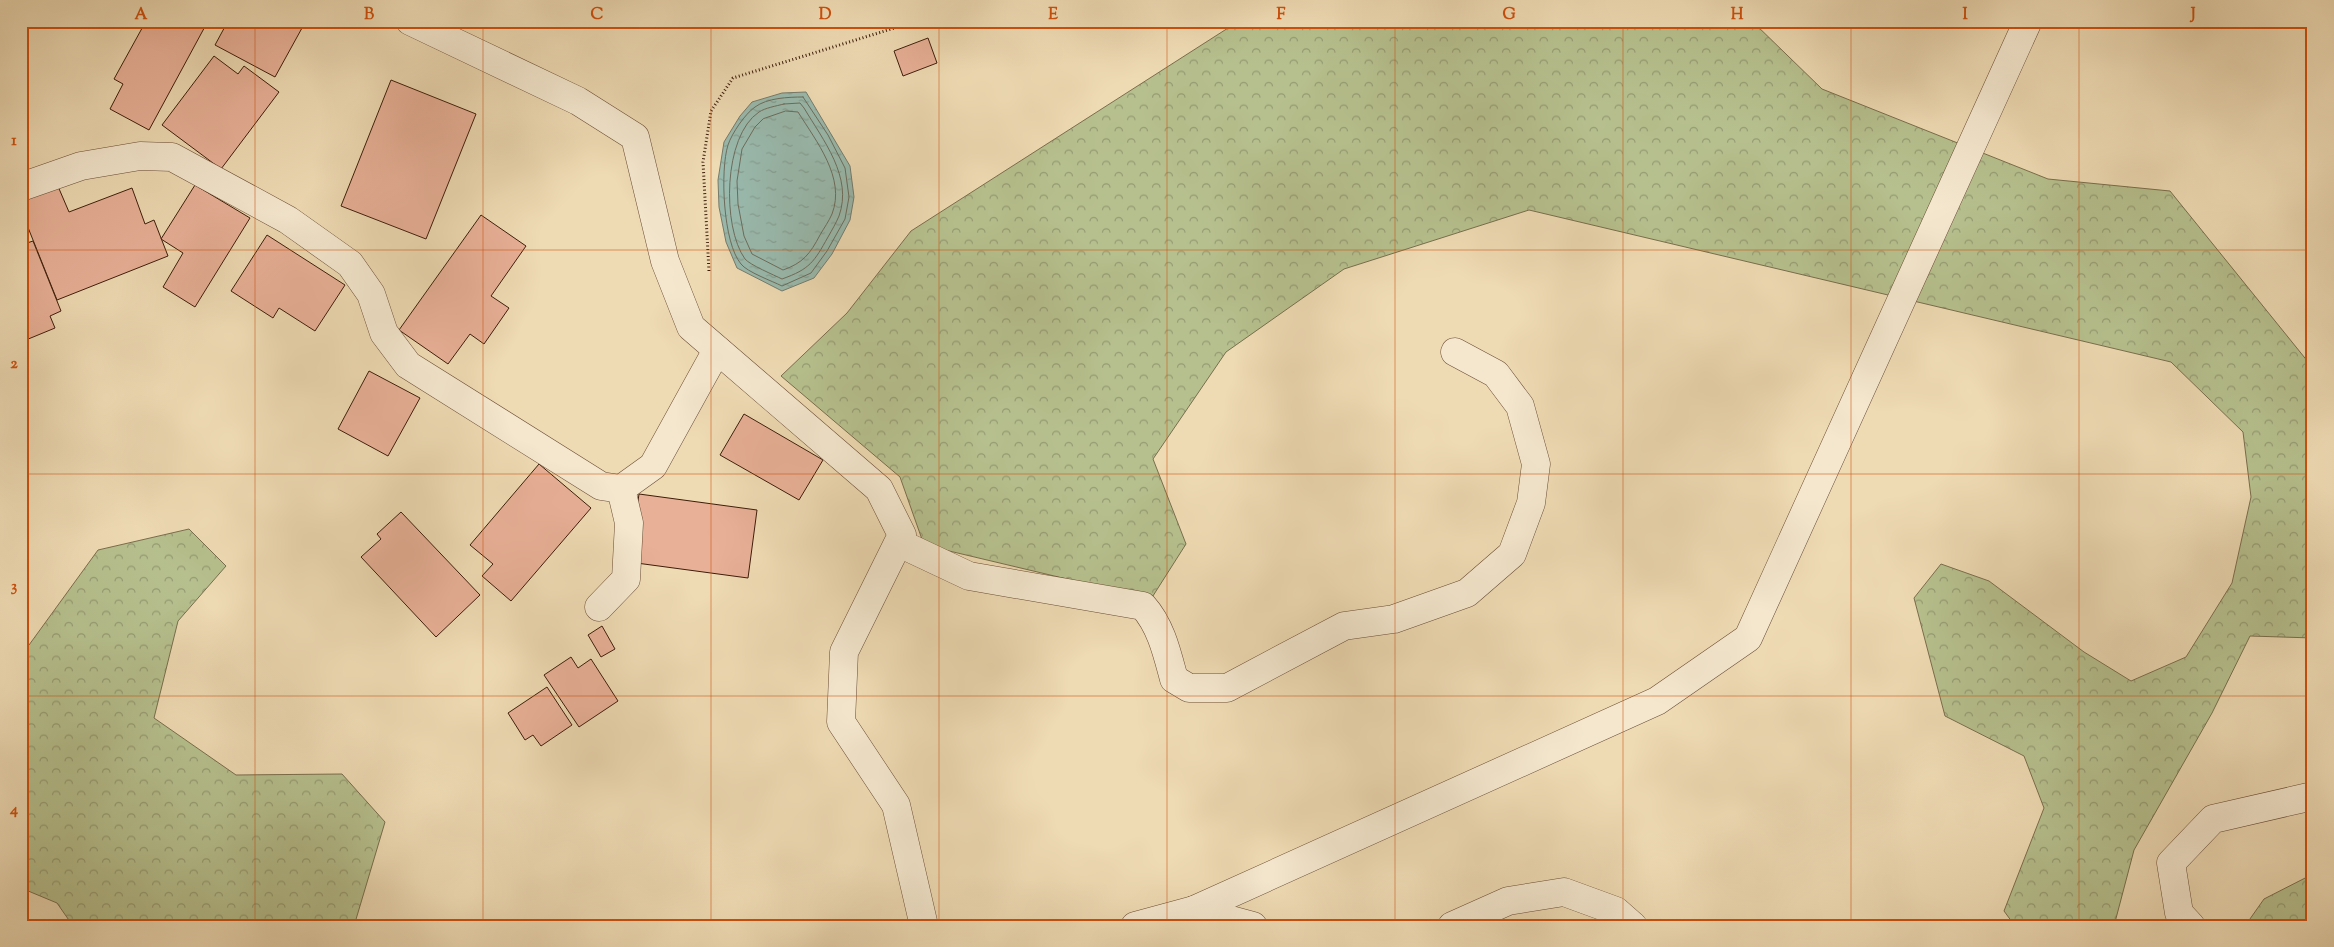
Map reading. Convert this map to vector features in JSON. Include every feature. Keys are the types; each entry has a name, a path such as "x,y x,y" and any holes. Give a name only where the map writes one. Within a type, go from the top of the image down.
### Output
{"street":[{"path":"410,21 578,101 635,137 665,261 691,327 879,489 902,535 844,652 841,722 896,805 924,926"},
{"path":"1135,926 1194,910 1657,701 1748,638 2028,21"},
{"path":"21,187 81,166 140,156 172,157 288,220 350,264 371,294 384,333 408,365 601,486 621,489 653,466 717,350"},
{"path":"899,542 969,576 1143,606 1154,618 1174,679 1189,688 1227,688 1344,626 1394,620 1467,592 1512,554 1532,503 1536,464 1520,406 1496,374 1455,352"},
{"path":"600,607 626,579 629,523 621,489"},
{"path":"2190,926 2179,913 2171,863 2213,819 2313,796"},
{"path":"1452,926 1508,900 1564,892 1616,911 1633,926"},
{"path":"1194,910 1252,926"}],"path":[{"path":"709,278 703,162 710,111 733,78 917,21"},
{"path":"21,921 30,926"}],"green space":[{"path":"1239,21 1752,21 1822,89 2048,179 2170,191 2313,368 2313,638 2250,636 2212,713 2134,850 2114,926 2015,926 2004,911 2044,808 2024,756 1945,716 1914,598 1941,564 1989,581 2084,652 2131,681 2186,657 2232,583 2251,497 2243,432 2171,362 1529,210 1344,269 1226,352 1153,459 1186,544 1151,599 924,545 900,477 781,376 847,313 911,231"},
{"path":"189,529 226,566 178,621 154,718 236,775 342,774 385,822 354,926 73,926 57,903 21,888 21,646 29,645 98,550"},
{"path":"2313,874 2313,926 2245,926 2264,899"}],"water":[{"path":"806,92 850,166 854,197 850,220 832,254 814,278 782,291 737,268 726,242 719,207 718,180 724,142 740,116 752,102 782,93"}],"building":[{"path":"146,21 208,21 149,130 110,109 123,84 114,79"},
{"path":"228,21 289,21 302,28 275,77 215,45"},
{"path":"928,38 937,63 903,76 894,51"},
{"path":"214,56 238,74 244,66 279,92 221,169 162,125"},
{"path":"391,80 476,114 426,239 341,206"},
{"path":"57,184 69,212 132,188 145,224 154,220 168,256 57,300 21,210 21,198"},
{"path":"195,185 250,218 195,307 163,287 183,253 161,239"},
{"path":"481,215 526,246 491,296 509,308 484,344 470,334 448,364 399,330"},
{"path":"267,235 345,285 315,331 279,308 273,318 231,291"},
{"path":"33,241 61,311 50,316 55,328 21,342 21,245"},
{"path":"369,371 420,398 388,456 338,429"},
{"path":"744,414 823,460 799,500 720,455"},
{"path":"539,464 591,508 511,601 482,576 493,564 470,545"},
{"path":"639,494 757,510 748,578 629,562"},
{"path":"401,512 480,595 436,637 361,557 381,539 377,534"},
{"path":"602,626 615,649 601,657 588,635"},
{"path":"571,657 578,668 591,659 618,701 579,727 544,675"},
{"path":"547,687 572,725 541,746 533,735 525,740 508,713"}]}
